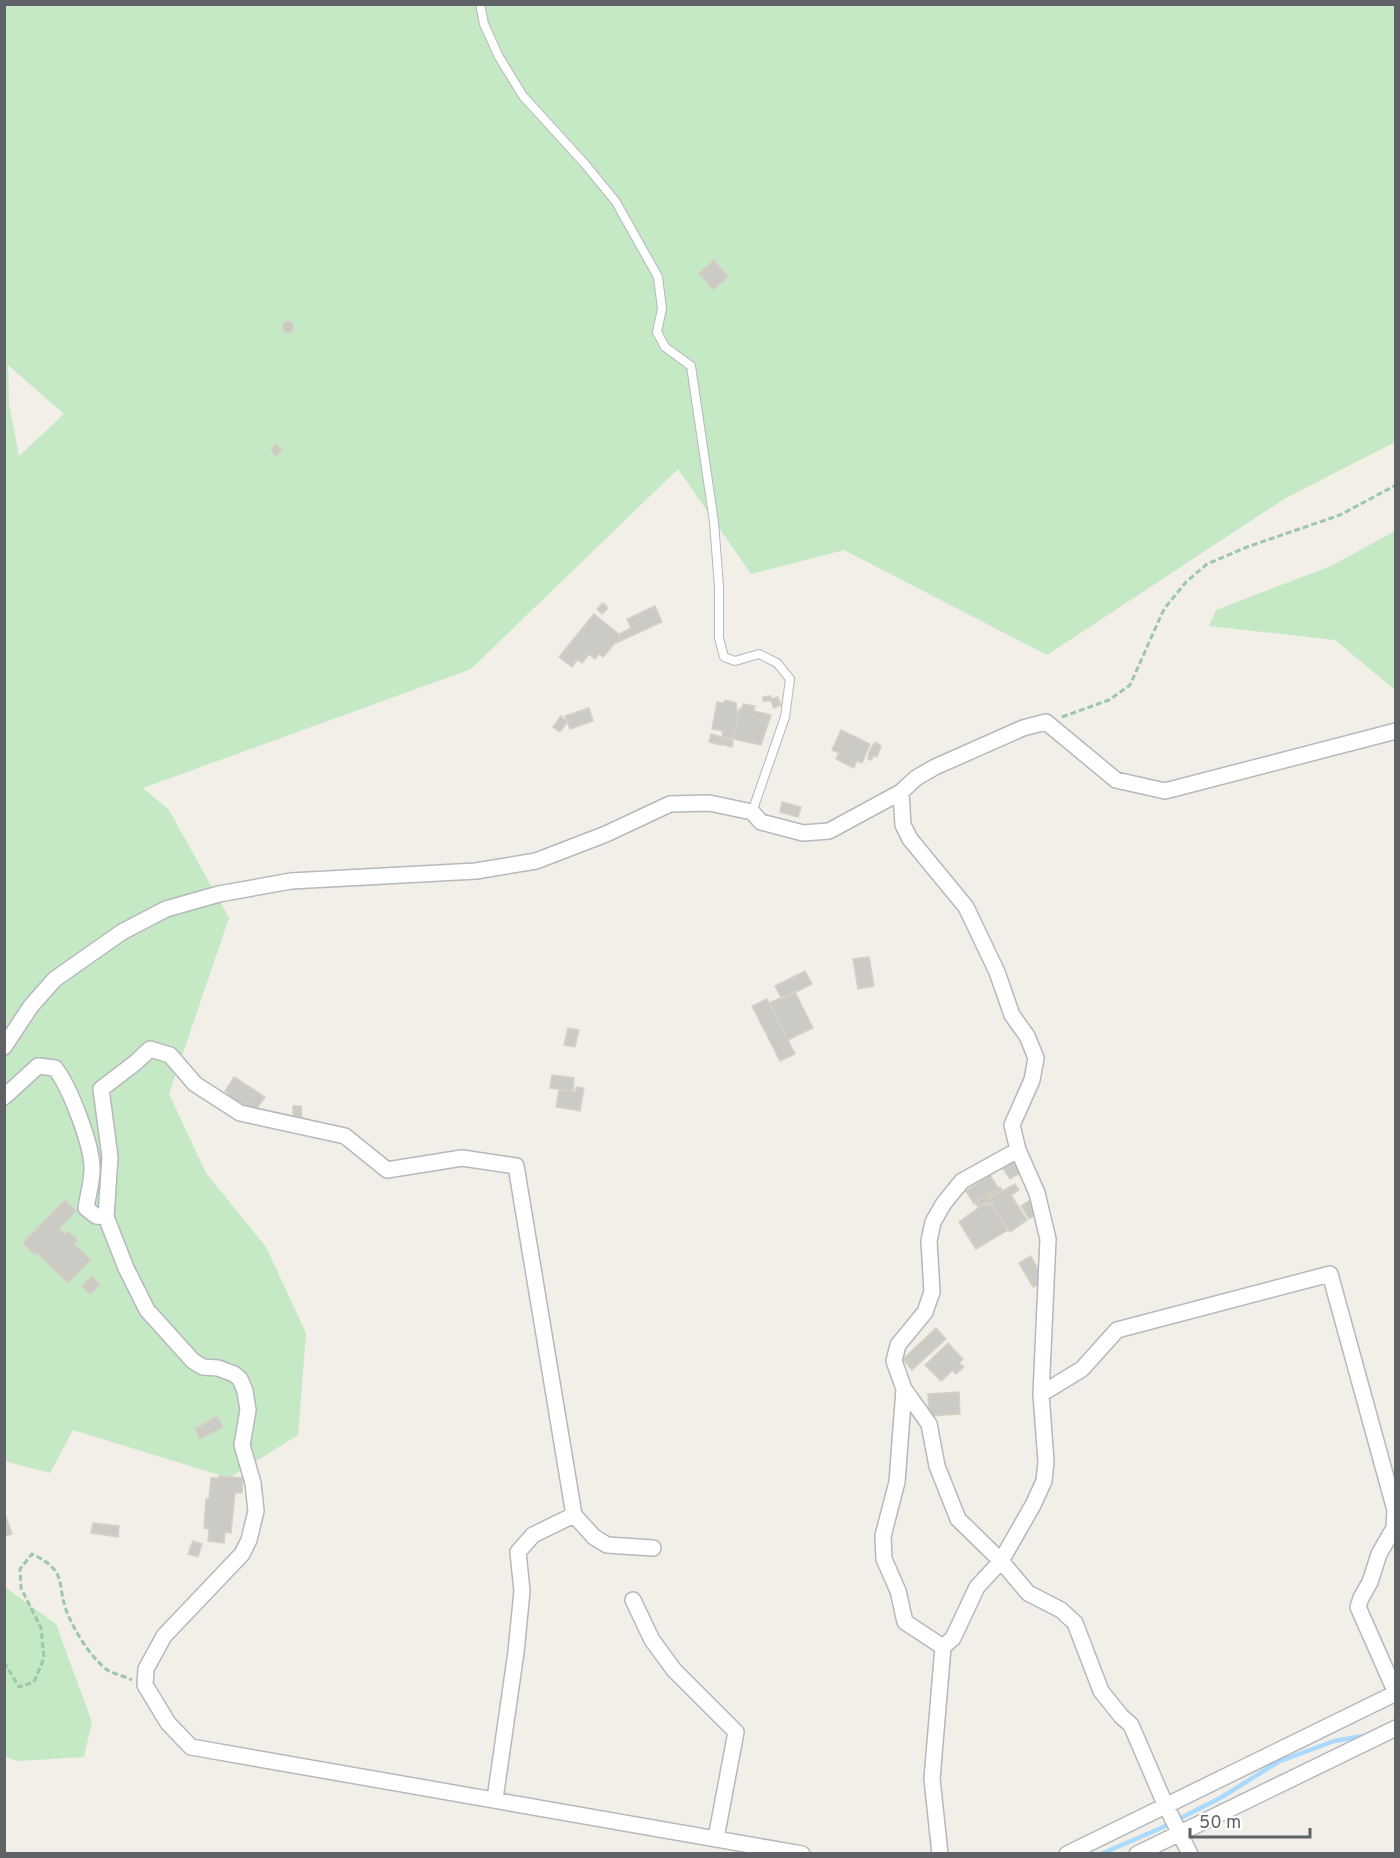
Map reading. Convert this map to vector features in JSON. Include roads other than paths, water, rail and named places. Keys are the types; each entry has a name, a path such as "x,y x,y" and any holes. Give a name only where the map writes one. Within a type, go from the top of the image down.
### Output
{"street":[{"path":"4,1047 31,1006 56,980 122,932 166,909 219,894 291,881 476,871 536,861 606,834 670,804 709,803 752,812 761,822 771,825 803,832 829,831 900,792 916,778 935,767 1023,728 1046,722 1116,780 1165,791 1395,731"},
{"path":"900,792 903,825 910,839 966,907 997,972 1012,1015 1027,1036 1036,1058 1032,1080 1012,1125 1018,1150 1037,1192 1048,1239 1041,1394 1046,1462 1044,1481 1001,1561 977,1587 953,1638 943,1647 932,1779 940,1854"},
{"path":"653,1548 608,1545 594,1537 574,1515 516,1166 462,1158 387,1170 345,1136 240,1113 195,1084 170,1055 150,1049 101,1089 110,1157 106,1217 126,1268 147,1310 193,1361 234,1374 240,1379 245,1391 248,1410 242,1444 253,1483 256,1511 249,1540 242,1554 164,1636 146,1669 145,1685 168,1723 190,1747 802,1854"},
{"path":"4,1097 38,1066 55,1068 62,1077 87,1140 92,1169 86,1208 96,1216 106,1217"},
{"path":"1018,1150 962,1181 944,1203 933,1222 929,1241 932,1292 925,1312 898,1345 894,1361 904,1389 929,1424 937,1466 958,1519 1001,1561 1028,1593 1062,1610 1075,1623 1101,1691 1131,1725 1165,1804 1190,1854"},
{"path":"1041,1394 1082,1369 1117,1330 1330,1274 1395,1510 1394,1528 1379,1554 1370,1582 1358,1607 1395,1693 1067,1854"},
{"path":"904,1389 897,1482 883,1536 884,1559 898,1591 905,1622 943,1647"},
{"path":"495,1799 516,1652 522,1591 518,1552 533,1535 574,1515"},
{"path":"633,1600 652,1640 674,1670 736,1732 716,1838"},
{"path":"1137,1854 1395,1728"}],"lane":[{"path":"480,4 484,24 499,57 523,96 616,202 658,277 662,309 657,332 665,347 691,366 714,522 719,587 718,638 724,657 735,661 759,654 777,663 790,679 785,717 752,812"}],"waterway":[{"path":"1101,1854 1161,1828 1222,1797 1278,1762 1334,1741 1369,1735"}]}
